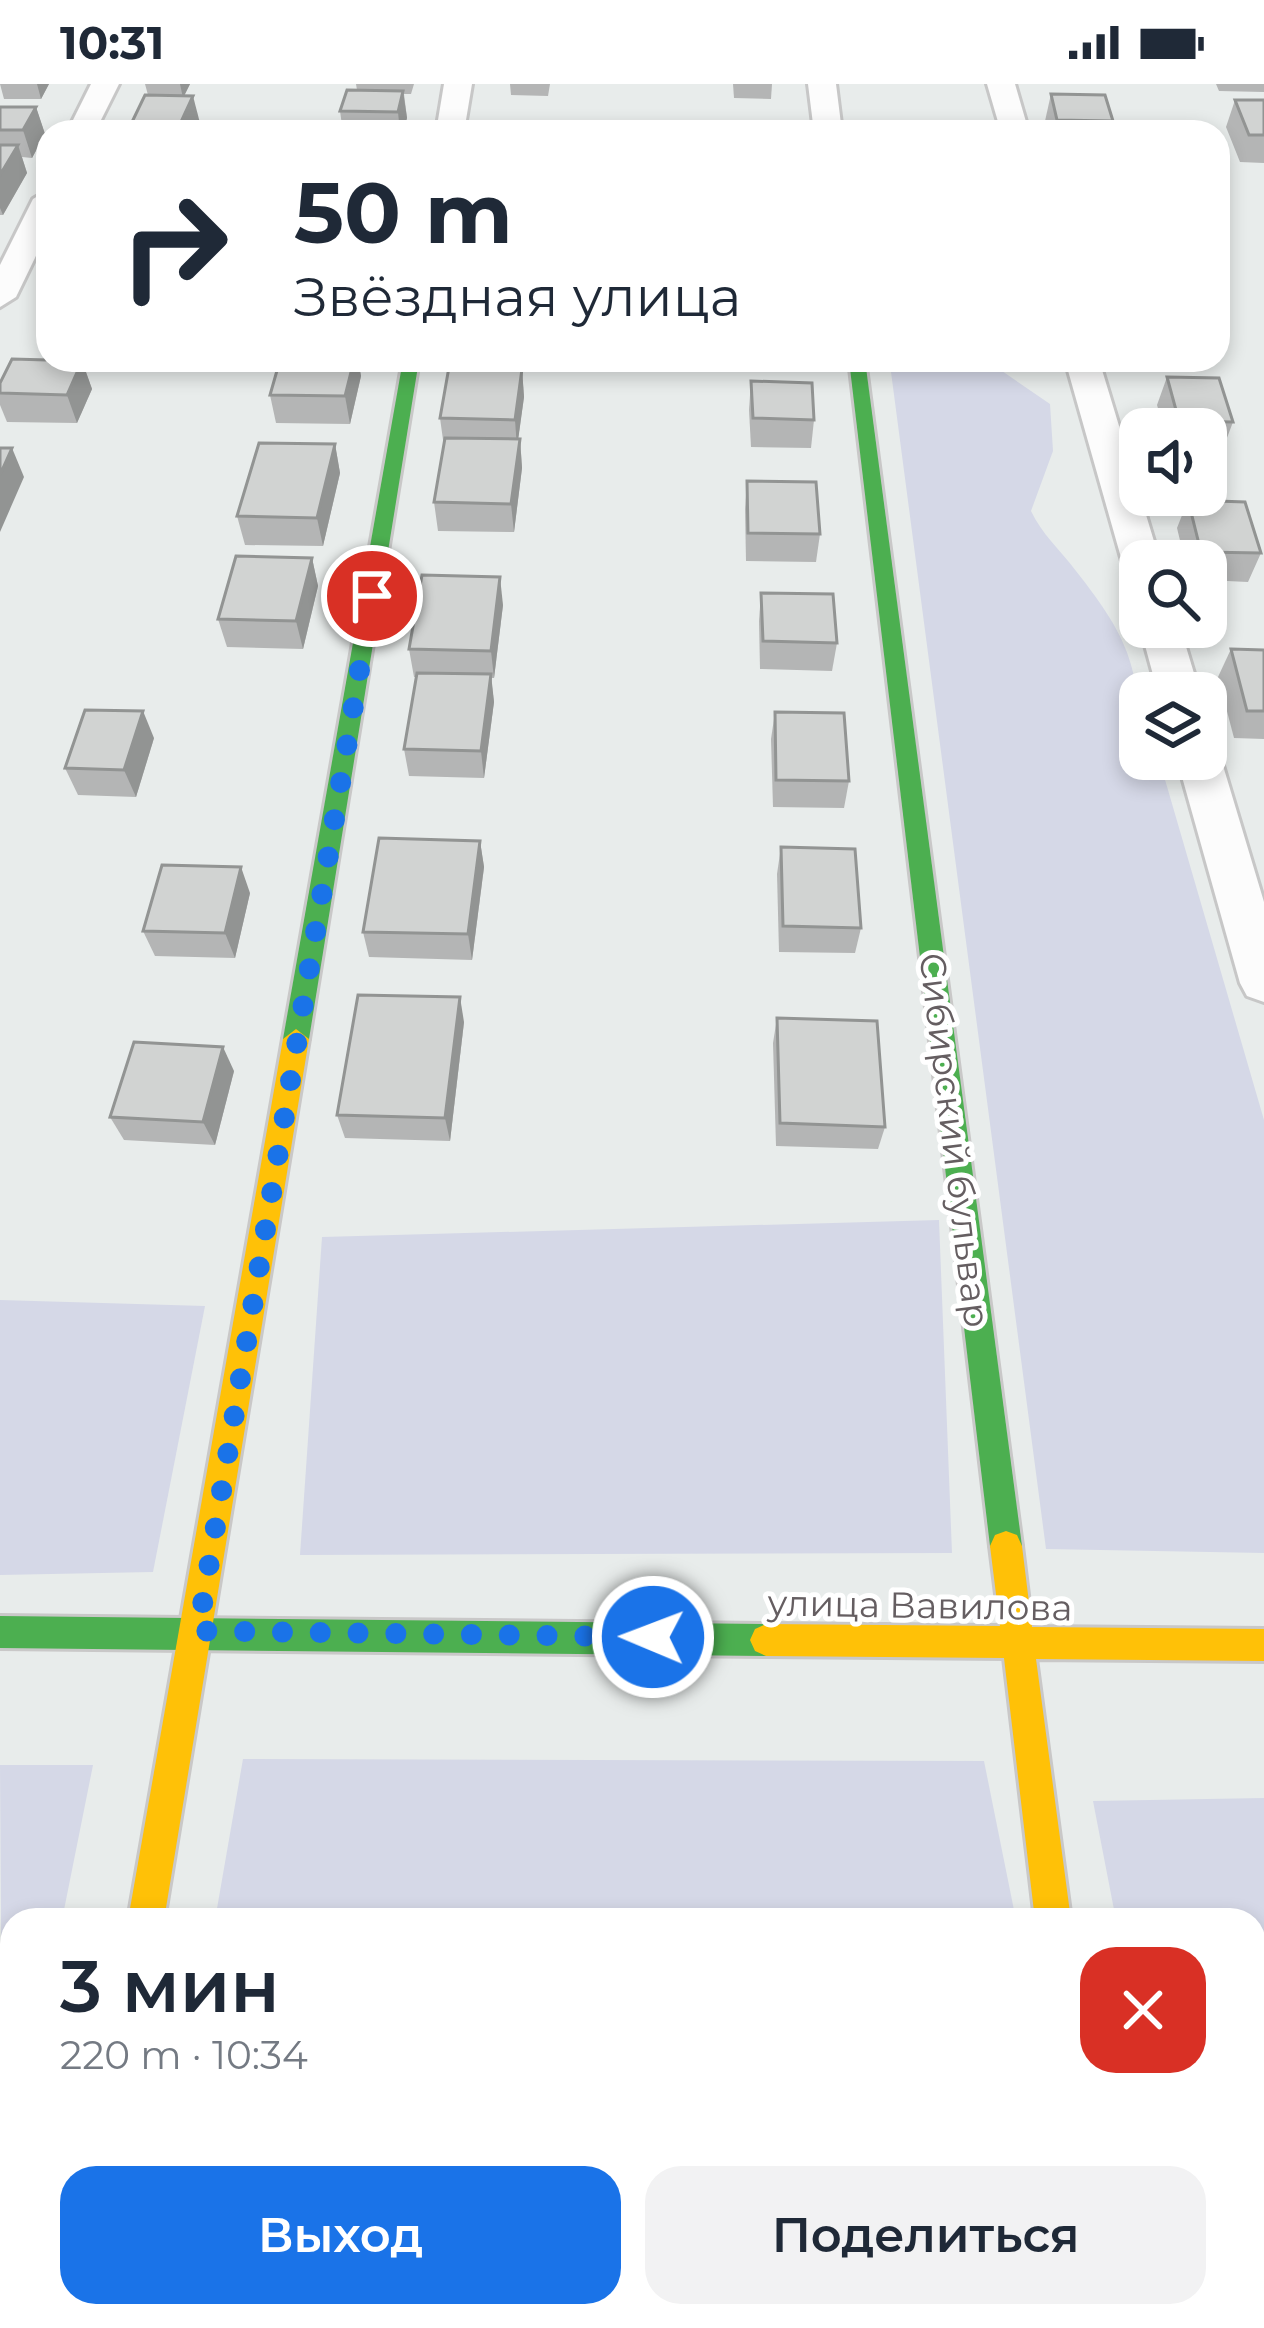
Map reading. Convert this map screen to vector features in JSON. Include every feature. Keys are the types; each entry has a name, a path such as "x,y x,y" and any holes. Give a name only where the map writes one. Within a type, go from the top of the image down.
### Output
{"street":[{"path":"87,120 105,84"},
{"path":"452,120 458,84"},
{"path":"822,84 826,120"},
{"path":"1001,84 1012,120"},
{"path":"0,297 36,224"},
{"path":"148,1908 409,372"},
{"name":"Сибирский бульвар","path":"858,372 1051,1908"},
{"path":"1086,372 1135,540"},
{"path":"1204,780 1264,983"},
{"name":"улица Вавилова","path":"0,1632 1264,1646"}],"shaded area":[{"path":"891,372 1003,372 1050,404 1053,451 1031,511 1110,618 1119,634 1119,648 1125,648 1129,658 1133,672 1119,672 1119,780 1165,780 1264,1120 1264,1553 1046,1549"},
{"path":"939,1220 952,1553 300,1555 322,1237"},
{"path":"0,1300 205,1306 153,1572 0,1575"},
{"path":"243,1759 984,1761 1014,1908 217,1908"},
{"path":"0,1765 93,1765 64,1908 1,1908"},
{"path":"1264,1798 1264,1908 1114,1908 1093,1801"}],"building":[{"path":"347,90 403,91 398,112 340,111"},
{"path":"1051,94 1105,95 1113,120 1057,120"},
{"path":"145,95 193,96 182,120 133,120"},
{"path":"1235,100 1264,100 1264,135 1249,135"},
{"path":"0,107 36,107 23,130 0,130"},
{"path":"0,145 18,145 0,175"},
{"path":"12,359 36,360 36,372 77,372 67,395 0,393"},
{"path":"277,372 351,372 345,396 270,395"},
{"path":"448,372 522,372 515,420 440,418"},
{"path":"1167,377 1219,378 1233,422 1227,422 1227,408 1175,408"},
{"path":"751,381 812,383 814,420 753,418"},
{"path":"445,438 520,439 511,504 434,502"},
{"path":"259,443 335,444 317,518 237,516"},
{"path":"0,448 12,448 0,475"},
{"path":"747,481 816,482 820,534 748,533"},
{"path":"1227,501 1245,502 1261,553 1227,552 1227,540 1198,540 1192,516 1227,516"},
{"path":"236,556 312,558 296,621 218,619"},
{"path":"422,575 500,577 491,651 409,649"},
{"path":"761,593 833,594 837,643 763,641"},
{"path":"1231,649 1264,650 1264,711 1247,711"},
{"path":"417,673 491,674 481,751 404,749"},
{"path":"85,710 143,711 124,770 65,768"},
{"path":"775,712 844,713 849,781 776,780"},
{"path":"379,838 480,841 468,934 363,932"},
{"path":"781,847 855,849 861,928 783,926"},
{"path":"162,865 241,867 225,933 143,931"},
{"path":"358,995 460,997 445,1118 337,1115"},
{"path":"777,1018 877,1021 885,1127 780,1123"},
{"path":"134,1042 223,1047 203,1122 110,1117"}],"traffic: fast":[{"path":"296,1039 409,372"},
{"path":"859,372 1006,1546"},
{"path":"0,1632 766,1640"}],"traffic: slow":[{"path":"148,1908 296,1039"},
{"path":"1006,1546 1051,1908"},
{"path":"766,1640 1264,1645"}],"route":[{"path":"372,596 198,1631 653,1637"}]}
